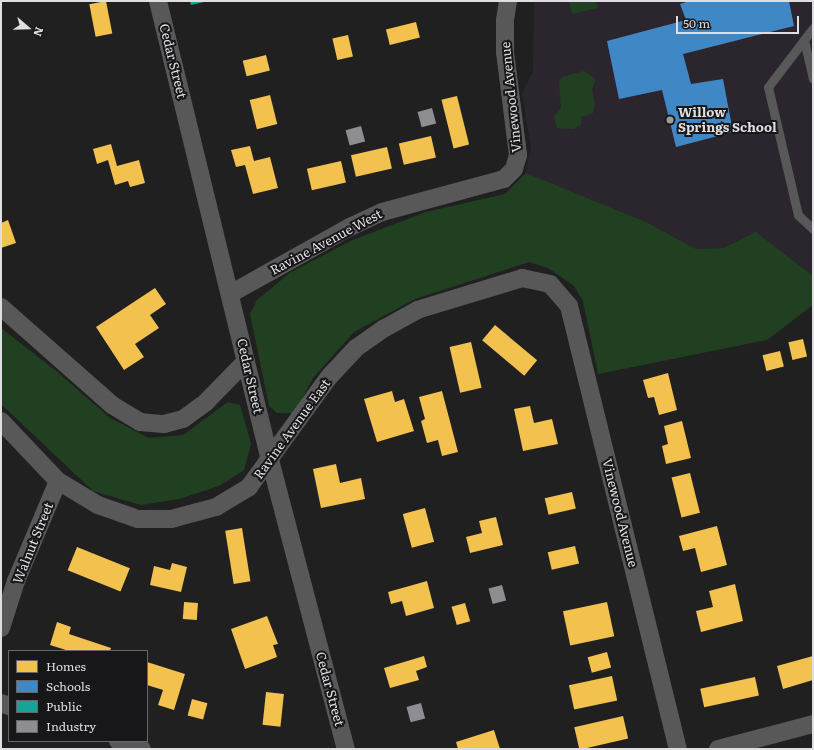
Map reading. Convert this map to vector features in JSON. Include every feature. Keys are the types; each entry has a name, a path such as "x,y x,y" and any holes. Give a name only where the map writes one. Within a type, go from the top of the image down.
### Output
{"street":[{"name":"Cedar Street","path":"158,1 270,460 346,749"},
{"name":"Vinewood Avenue","path":"508,1 505,20 505,52 518,155 514,168"},
{"name":"Ravine Avenue West","path":"230,294 350,227 382,212 490,184 504,179 514,168"},
{"name":"Ravine Avenue East","path":"1,422 58,481 105,508 138,519 171,519 216,507 249,487 329,377 356,348 385,328 417,310 522,278 550,284"},
{"name":"Vinewood Avenue","path":"550,284 569,306 678,749"},
{"path":"1,307 112,405 140,422 164,424 183,419 206,402 246,361"},
{"name":"Walnut Street","path":"1,628 16,581 58,481"},
{"path":"718,749 813,724"},
{"path":"121,742 142,749"}],"lane":[{"path":"813,28 768,87 798,215 813,229"},
{"path":"804,40 813,79"}],"shaded area":[{"name":"Willow Springs School","path":"534,1 813,1 813,276 756,232 724,248 696,249 646,222 526,173 531,147 522,93 533,72"}],"green space":[{"path":"569,1 596,1 598,8 572,14"},
{"path":"584,71 596,79 592,89 595,104 593,113 581,117 581,124 574,129 557,128 554,117 561,108 559,81 562,77"},
{"path":"526,173 646,222 696,249 724,248 756,232 813,276 813,305 767,340 598,374 583,301 574,286 548,268 529,262 415,299 354,332 313,378 294,413 277,413 269,406 250,314 257,300 291,272 353,240 426,212 505,194"},
{"path":"1,328 55,370 110,418 149,438 183,435 228,402 240,405 251,444 244,470 219,486 179,499 141,505 93,491 1,404"}],"building: Homes":[{"path":"106,1 112,33 96,37 89,4"},
{"path":"416,22 420,38 390,45 386,29"},
{"path":"348,35 353,56 337,60 332,39"},
{"path":"266,55 270,71 247,76 243,61"},
{"path":"270,95 277,124 257,129 250,100"},
{"path":"457,96 469,145 454,148 441,100"},
{"path":"431,136 436,157 404,165 399,143"},
{"path":"111,144 117,166 139,160 145,183 130,187 128,181 115,185 108,160 97,164 93,149"},
{"path":"250,146 254,161 270,157 278,188 253,194 245,165 236,167 231,150"},
{"path":"387,147 392,168 356,177 351,155"},
{"path":"341,161 346,182 312,190 307,169"},
{"path":"8,220 16,243 1,248 1,223"},
{"path":"155,288 166,304 150,315 159,328 135,344 144,357 124,370 96,327"},
{"path":"495,325 537,360 524,376 482,340"},
{"path":"803,339 807,357 792,360 788,342"},
{"path":"471,342 482,388 460,393 450,347"},
{"path":"780,351 784,367 766,371 763,355"},
{"path":"668,373 677,410 659,415 654,397 648,398 643,380"},
{"path":"392,391 395,402 404,399 414,431 377,442 364,399"},
{"path":"442,391 458,452 442,456 438,440 427,443 421,421 425,419 419,397"},
{"path":"530,406 534,423 552,419 558,444 523,451 514,409"},
{"path":"682,421 691,458 666,464 662,446 668,444 664,426"},
{"path":"336,464 340,483 361,478 365,499 321,508 313,469"},
{"path":"690,473 700,513 681,517 672,478"},
{"path":"572,492 576,509 549,515 545,498"},
{"path":"425,508 434,542 412,548 403,514"},
{"path":"496,517 503,545 470,553 466,537 482,533 479,521"},
{"path":"717,526 727,565 701,572 695,548 683,551 679,536"},
{"path":"242,528 250,581 234,584 225,531"},
{"path":"575,546 579,564 552,570 548,552"},
{"path":"77,547 130,568 120,592 68,570"},
{"path":"172,563 187,567 181,592 150,585 154,566 170,570"},
{"path":"427,581 434,608 406,616 402,601 391,604 388,592"},
{"path":"735,584 743,621 701,632 696,611 713,607 709,591"},
{"path":"184,602 198,603 197,620 183,619"},
{"path":"607,602 614,636 570,646 563,611"},
{"path":"465,603 470,621 457,625 452,607"},
{"path":"267,616 278,644 273,645 277,657 245,669 231,629"},
{"path":"57,622 71,627 69,634 111,648 110,650 66,650 50,645"},
{"path":"607,652 611,667 592,673 588,657"},
{"path":"424,656 427,667 416,671 419,680 390,688 384,668"},
{"path":"813,656 813,680 783,689 777,666"},
{"path":"148,662 185,674 174,710 158,705 163,690 148,685"},
{"path":"612,676 617,700 574,710 569,685"},
{"path":"755,677 759,696 704,707 700,689"},
{"path":"266,692 284,694 280,727 263,725"},
{"path":"192,699 207,703 203,720 188,715"},
{"path":"623,716 628,738 579,749 574,727"},
{"path":"494,730 500,749 458,749 456,742"}],"building: Schools":[{"path":"689,1 789,1 794,26 683,54 691,84 723,79 733,132 676,147 662,90 619,99 607,41 686,20 680,4"}],"building: Public":[{"path":"190,1 204,1 204,2 191,5"}],"building: Industry":[{"path":"432,108 436,123 422,127 418,112"},
{"path":"361,126 365,141 350,146 346,130"},
{"path":"502,585 506,600 493,604 488,589"},
{"path":"421,703 425,718 411,722 407,707"}],"place":[{"name":"Willow Springs School","path":"670,120"}]}
